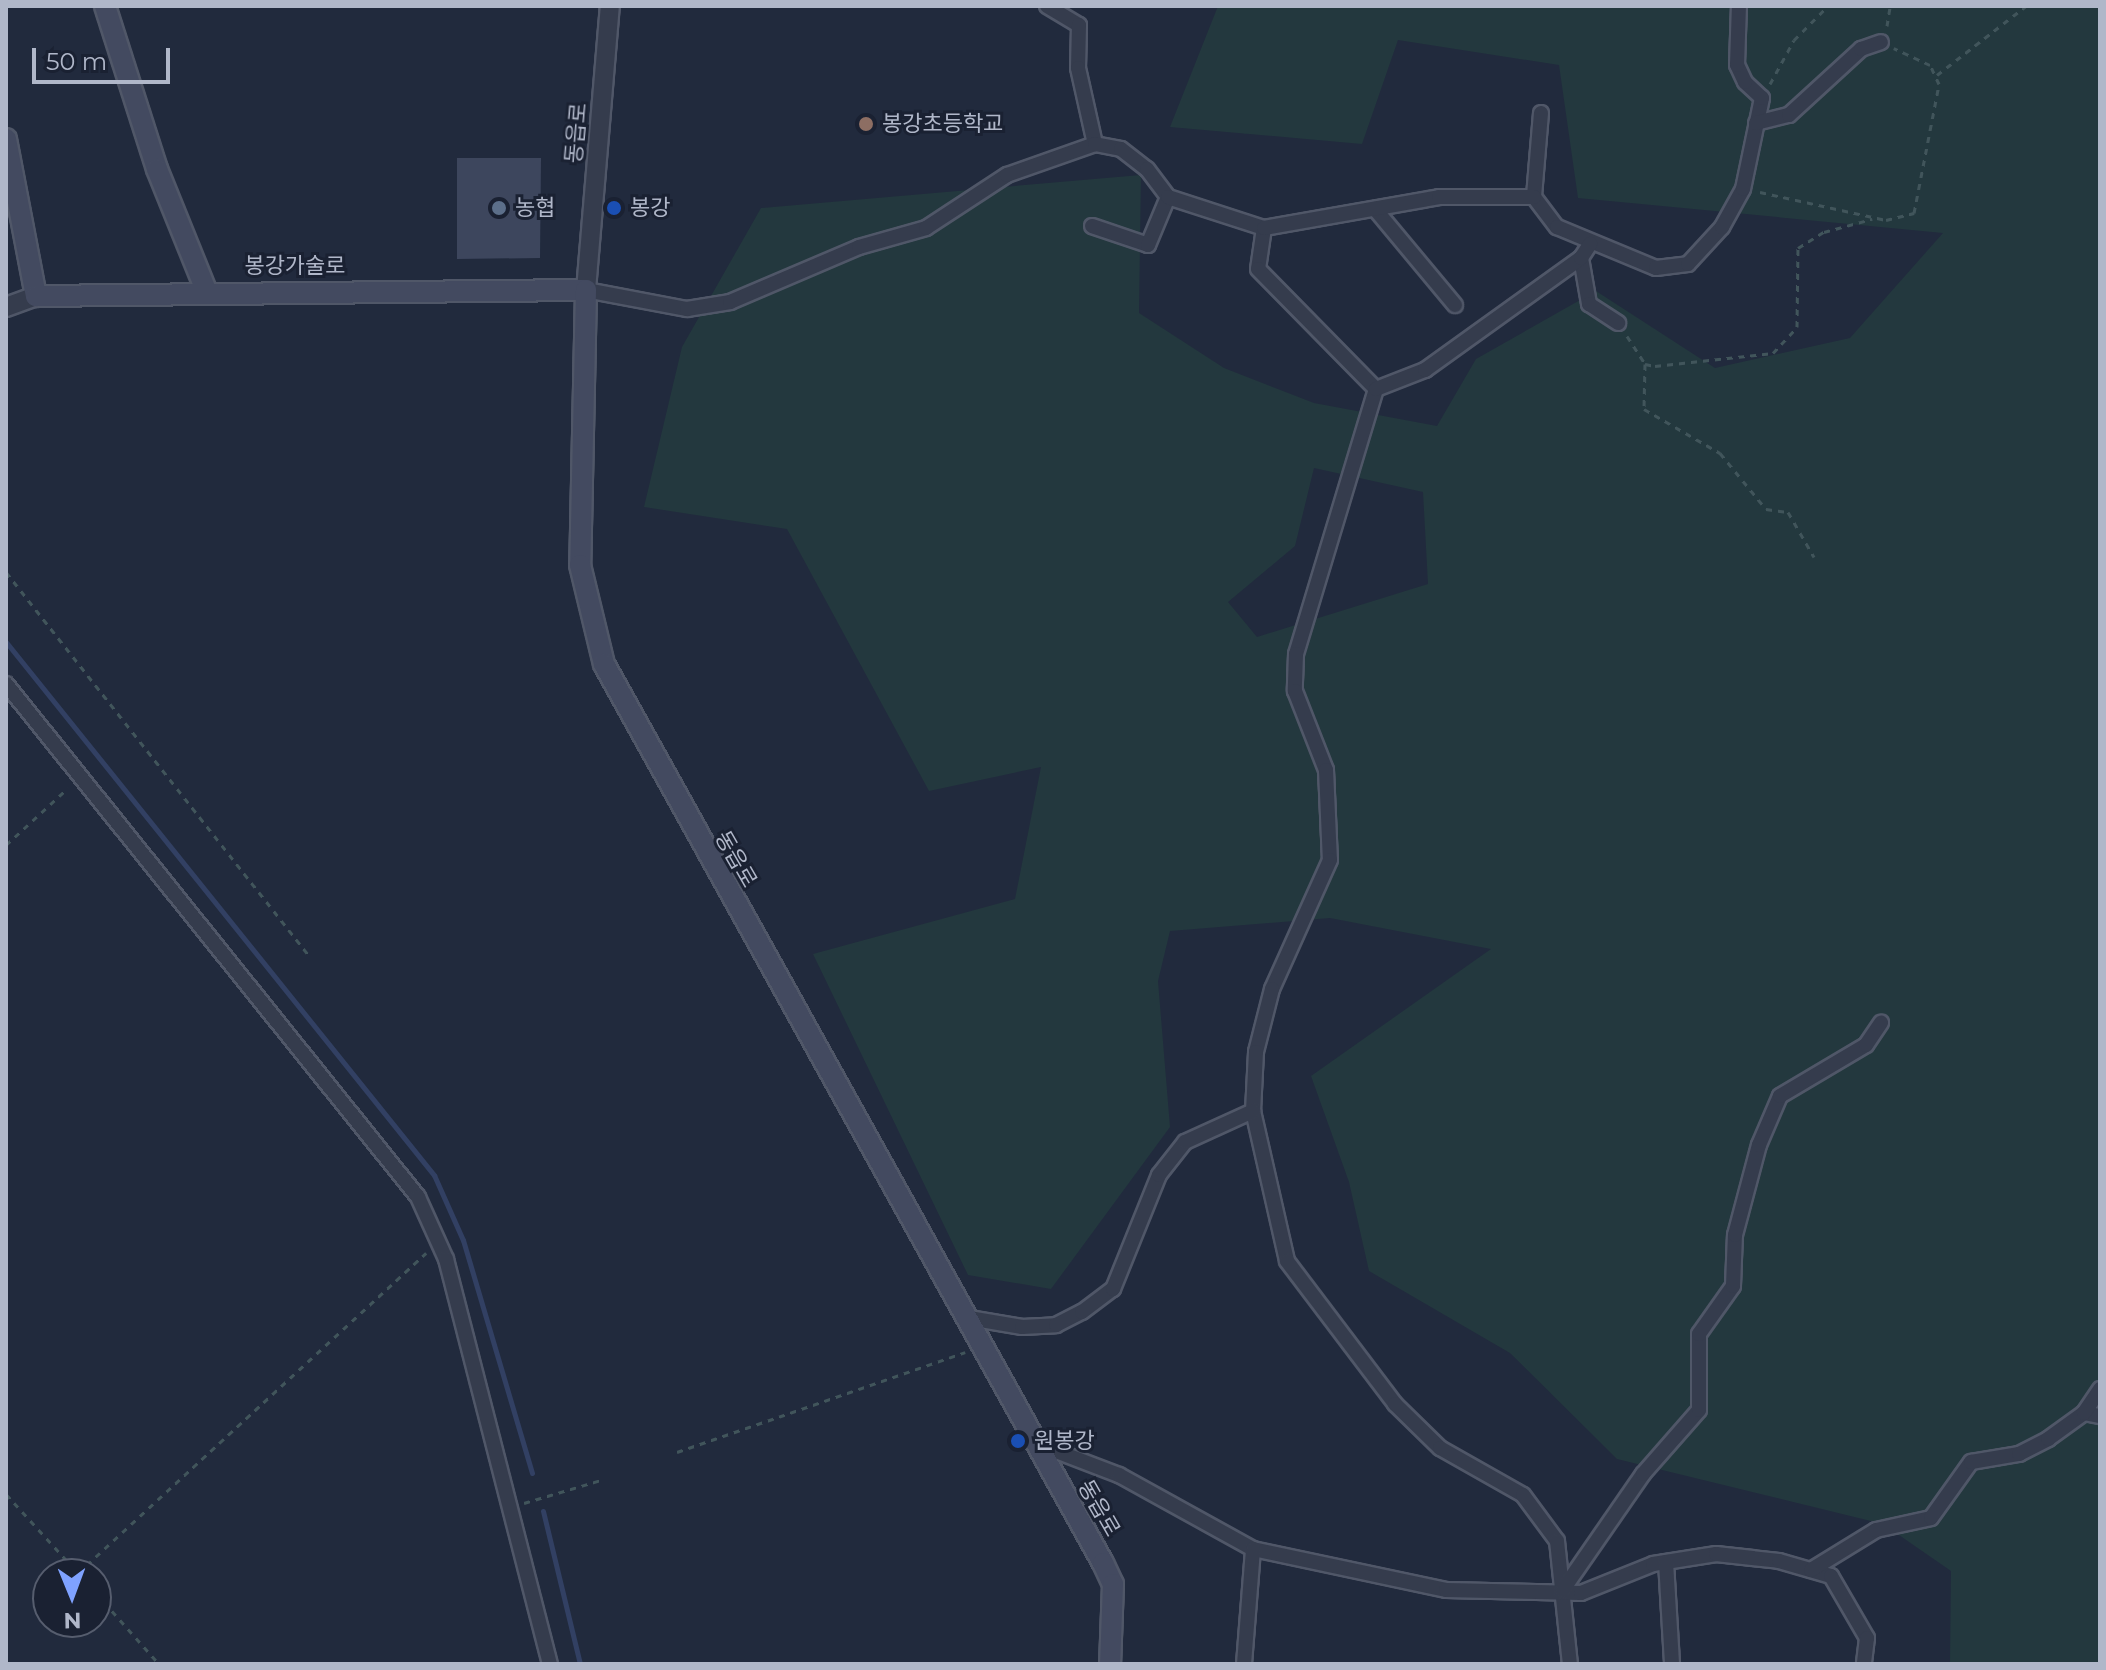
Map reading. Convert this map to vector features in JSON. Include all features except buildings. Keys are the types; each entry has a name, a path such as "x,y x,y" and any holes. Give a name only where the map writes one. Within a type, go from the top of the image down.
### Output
{"main road":[{"path":"105,6 157,169 206,290"},
{"path":"6,139 36,296"},
{"name":"봉강가술로","path":"36,296 206,290 586,290"},
{"name":"동읍로","path":"586,290 580,565 604,664 696,839 917,1222 963,1317 1113,1584 1110,1664"}],"street":[{"name":"동읍로","path":"586,290 610,6"},
{"path":"1047,6 1079,25 1078,68 1095,144"},
{"path":"1541,113 1534,197 1557,227 1590,244 1656,268 1688,264 1722,227 1743,189 1762,98 1745,82 1737,65 1739,6"},
{"path":"1756,123 1789,115 1861,49 1881,42"},
{"path":"586,290 687,309 730,302 859,247 926,228 1007,175 1095,144 1121,149 1147,169 1168,197 1264,228 1485,193 1534,197"},
{"path":"1092,226 1148,245 1168,197"},
{"path":"1375,209 1455,305"},
{"path":"1264,228 1258,269 1376,389"},
{"path":"1376,389 1425,370 1581,258 1590,244"},
{"path":"1581,258 1589,304 1618,323"},
{"name":"봉강가술로","path":"6,307 36,296"},
{"path":"1376,389 1296,654 1295,691 1326,770 1330,860 1272,989 1256,1052 1253,1111 1287,1261 1395,1404 1440,1448 1523,1495 1557,1541 1570,1664"},
{"path":"6,684 418,1197 441,1246 550,1664"},
{"path":"1562,1592 1643,1474 1699,1410 1699,1334 1733,1286 1735,1235 1759,1145 1780,1096 1866,1045 1881,1023"},
{"path":"963,1317 1022,1327 1056,1325 1082,1312 1113,1289 1132,1254 1154,1185 1185,1142 1253,1111"},
{"path":"1811,1570 1876,1530 1931,1518 1957,1473 1971,1462 2019,1454 2084,1413 2100,1389"},
{"path":"2084,1413 2100,1416"},
{"path":"1034,1443 1119,1475 1253,1549 1446,1590 1581,1593 1666,1562 1716,1554 1811,1570 1831,1576 1855,1610 1867,1638 1864,1664"},
{"path":"1244,1664 1253,1549"},
{"path":"1666,1562 1672,1664"}],"path":[{"path":"1762,98 1794,40 1828,6"},
{"path":"1890,6 1881,42 1930,65 1937,75"},
{"path":"1743,189 1904,220 1914,213 1937,75 2026,6"},
{"path":"1645,364 1756,357 1786,346 1797,327 1798,248 1824,232 1876,217"},
{"path":"1618,323 1645,364 1644,409 1720,453 1766,509 1788,512 1814,557"},
{"path":"6,572 308,954"},
{"path":"6,845 81,777"},
{"path":"94,1558 424,1255 441,1246"},
{"path":"677,1452 836,1392 980,1347"},
{"path":"510,1507 601,1480"},
{"path":"6,1494 64,1558"},
{"path":"112,1611 159,1664"}],"green space":[{"path":"1218,6 2100,6 2100,1664 1950,1664 1951,1571 1883,1524 1617,1459 1510,1353 1369,1271 1349,1182 1311,1076 1491,949 1330,918 1170,931 1158,981 1170,1127 1051,1289 968,1275 813,954 1015,899 1041,767 929,791 787,529 644,507 682,347 761,208 1141,175 1139,313 1224,368 1314,403 1437,426 1476,359 1596,291 1715,368 1850,338 1943,233 1578,198 1559,65 1398,40 1362,144 1170,127","holes":["1314,468 1423,492 1428,584 1257,637 1228,602 1295,546"]}],"waterway":[{"path":"6,642 434,1175 463,1240 532,1473"},
{"path":"543,1511 580,1664"}],"place":[{"name":"봉강초등학교","path":"866,124"},
{"name":"농협","path":"499,208"},
{"name":"봉강","path":"614,208"},
{"name":"원봉강","path":"1018,1441"}]}
